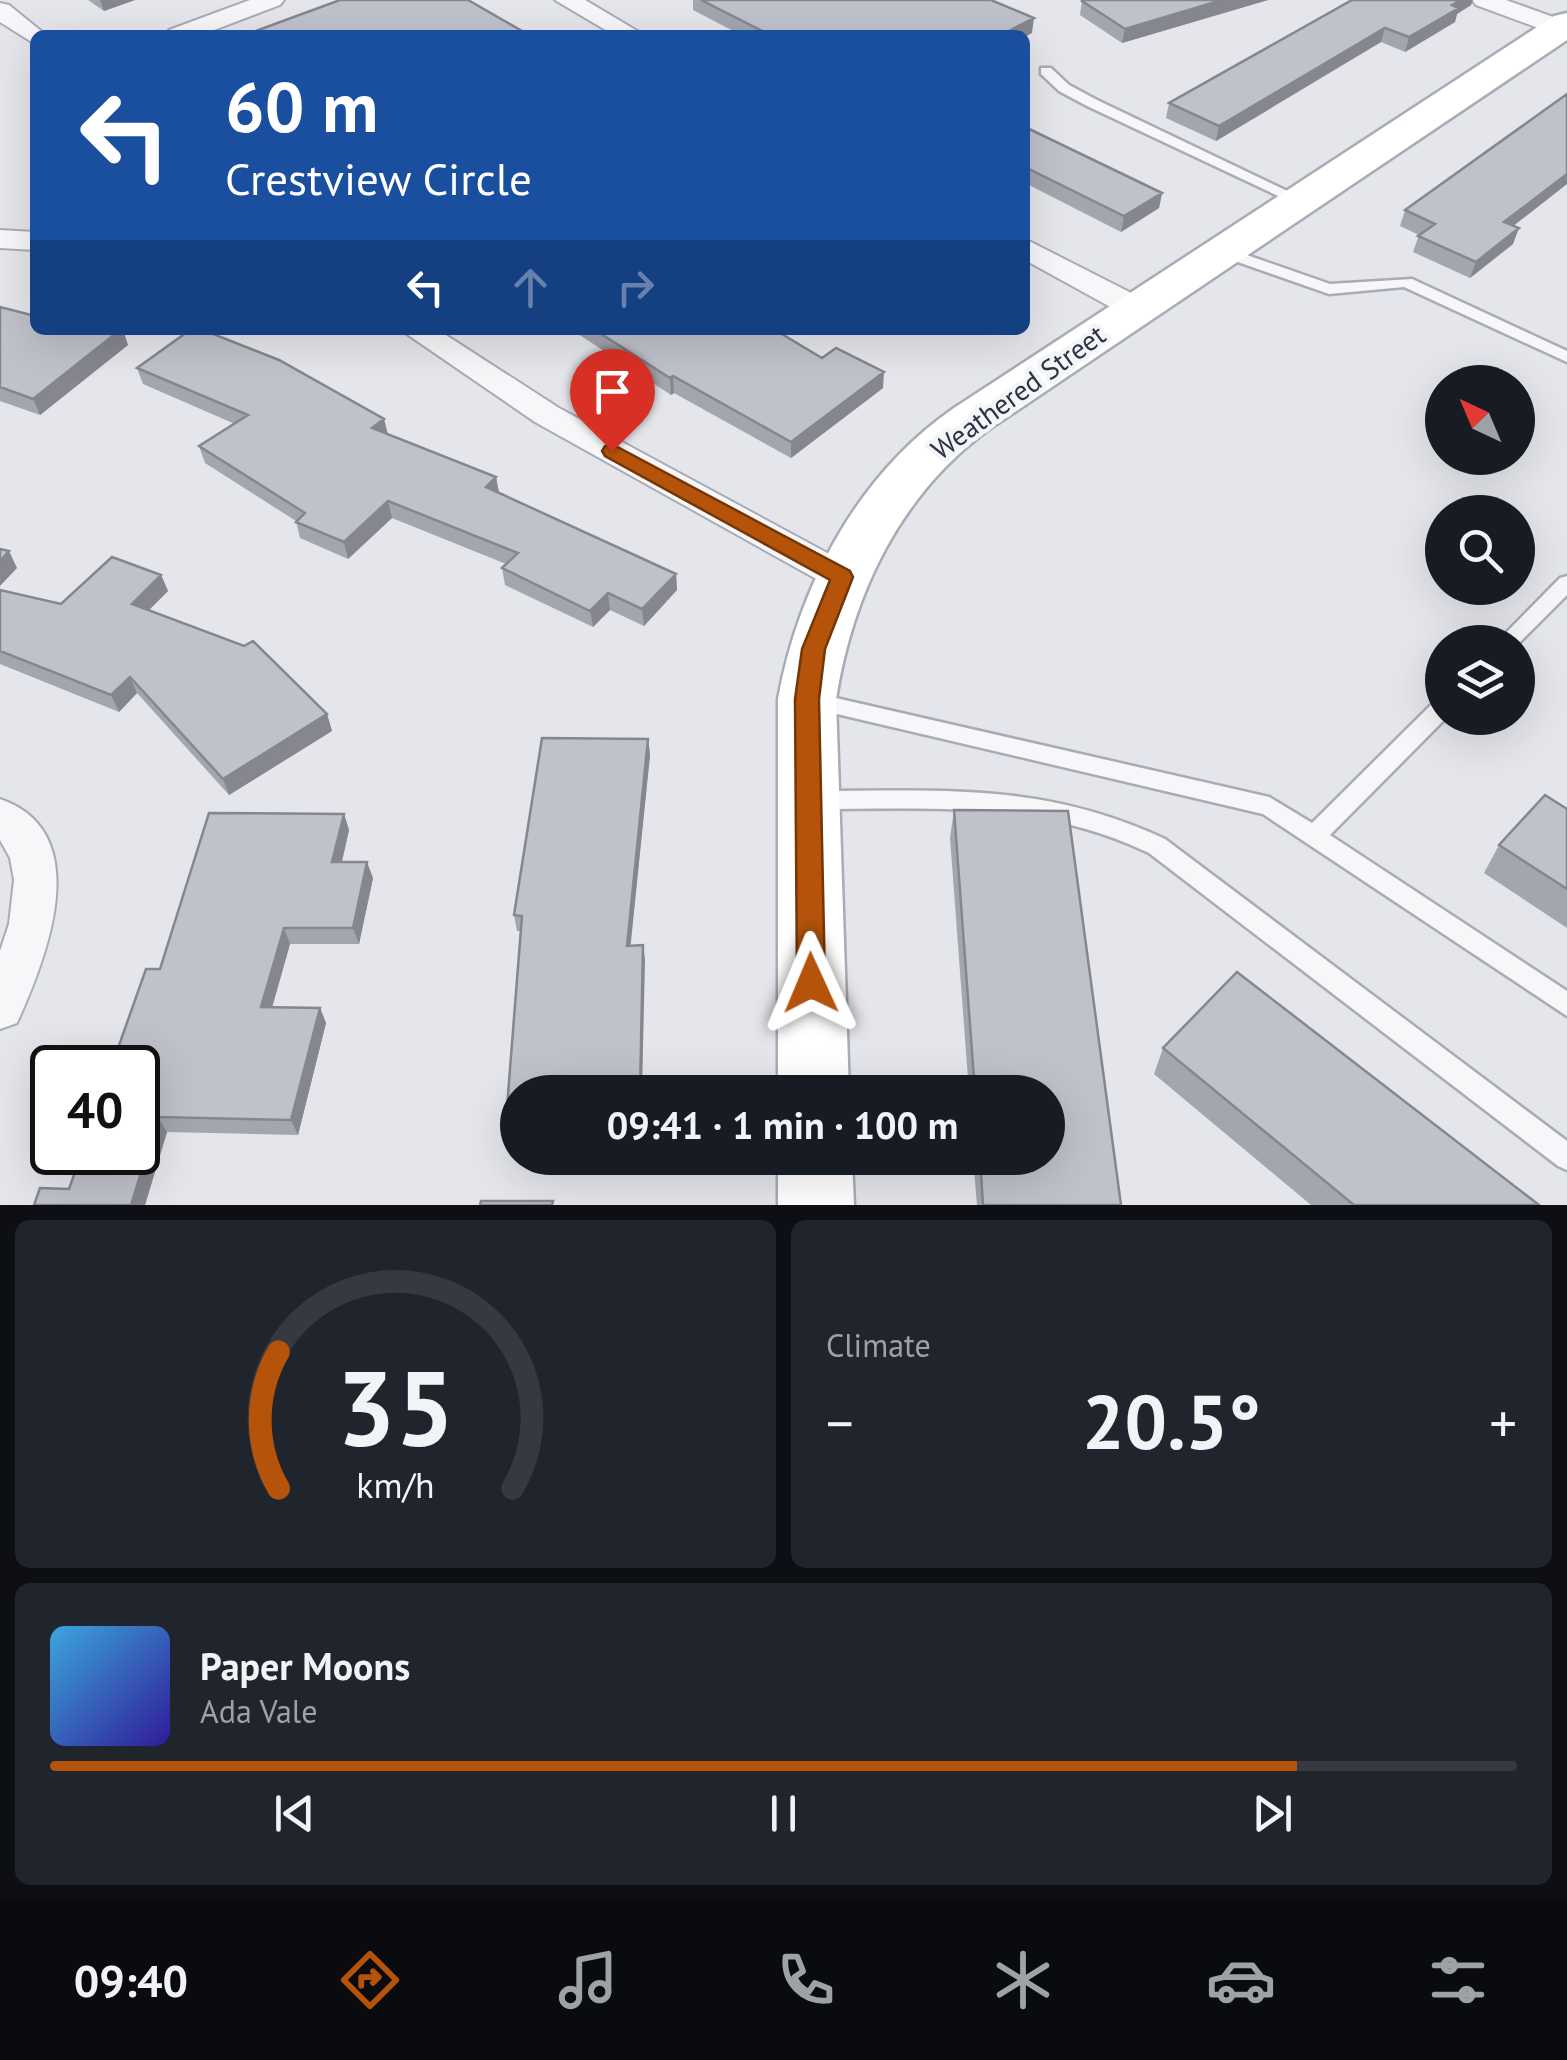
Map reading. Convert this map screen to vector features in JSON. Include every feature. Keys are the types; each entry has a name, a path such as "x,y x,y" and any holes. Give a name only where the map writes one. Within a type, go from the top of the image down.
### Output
{"street":[{"path":"191,30 272,0"},
{"path":"568,0 623,30"},
{"path":"1484,0 1564,26"},
{"path":"0,10 30,32"},
{"name":"Weathered Street","path":"813,1075 807,699 813,649 842,577 887,500 940,444 1136,308 1564,26"},
{"path":"0,239 30,241"},
{"path":"1030,251 1136,308"},
{"path":"424,335 547,415 842,577"},
{"path":"0,816 22,836 38,889 27,942 0,1008"},
{"path":"815,1175 816,1205"}],"lane":[{"path":"1046,71 1064,88 1092,103 1298,200"},
{"path":"1222,252 1329,289 1406,282 1567,357"},
{"path":"1525,625 1567,583"},
{"path":"807,699 1270,806 1567,1005"},
{"path":"1314,836 1425,725"},
{"path":"808,800 1043,805 1094,816 1128,829 1158,846 1567,1157"}],"building":[{"path":"340,0 468,0 520,30 259,30"},
{"path":"701,0 991,0 1034,18 1011,30 760,30"},
{"path":"1083,0 1222,0 1125,29"},
{"path":"1352,0 1461,0 1452,5 1459,8 1409,37 1385,28 1219,126 1169,103"},
{"path":"1567,94 1567,174 1504,222 1519,228 1476,262 1418,236 1435,224 1405,210"},
{"path":"1030,129 1162,193 1124,216 1030,169"},
{"path":"0,307 30,315 30,335 114,335 33,399 0,387"},
{"path":"183,335 216,335 279,360 384,419 372,428 496,477 486,487 676,574 642,609 608,593 590,611 502,568 518,553 388,501 344,542 296,522 305,513 199,446 248,415 137,368"},
{"path":"603,335 783,335 822,358 836,348 884,372 791,442 673,376 670,378"},
{"path":"112,557 161,575 132,604 244,646 253,641 327,714 223,779 130,677 111,695 0,651 0,590 61,604"},
{"path":"542,738 648,739 627,946 643,945 640,1075 510,1075 522,916 514,915"},
{"path":"1545,795 1567,809 1567,889 1499,845"},
{"path":"954,810 1068,811 1121,1205 983,1205 981,1175 1065,1175 1065,1075 974,1075"},
{"path":"209,813 344,814 332,862 367,862 353,928 284,928 261,1007 320,1008 291,1120 160,1117 160,1045 119,1045 146,969 160,969"},
{"path":"1237,972 1539,1205 1354,1205 1163,1048"},
{"path":"74,1175 140,1175 131,1205 34,1205 40,1188 69,1189"},
{"path":"481,1201 553,1201 552,1205 480,1205"}],"route":[{"path":"612,451 842,577 813,649 807,699 811,983"}]}
